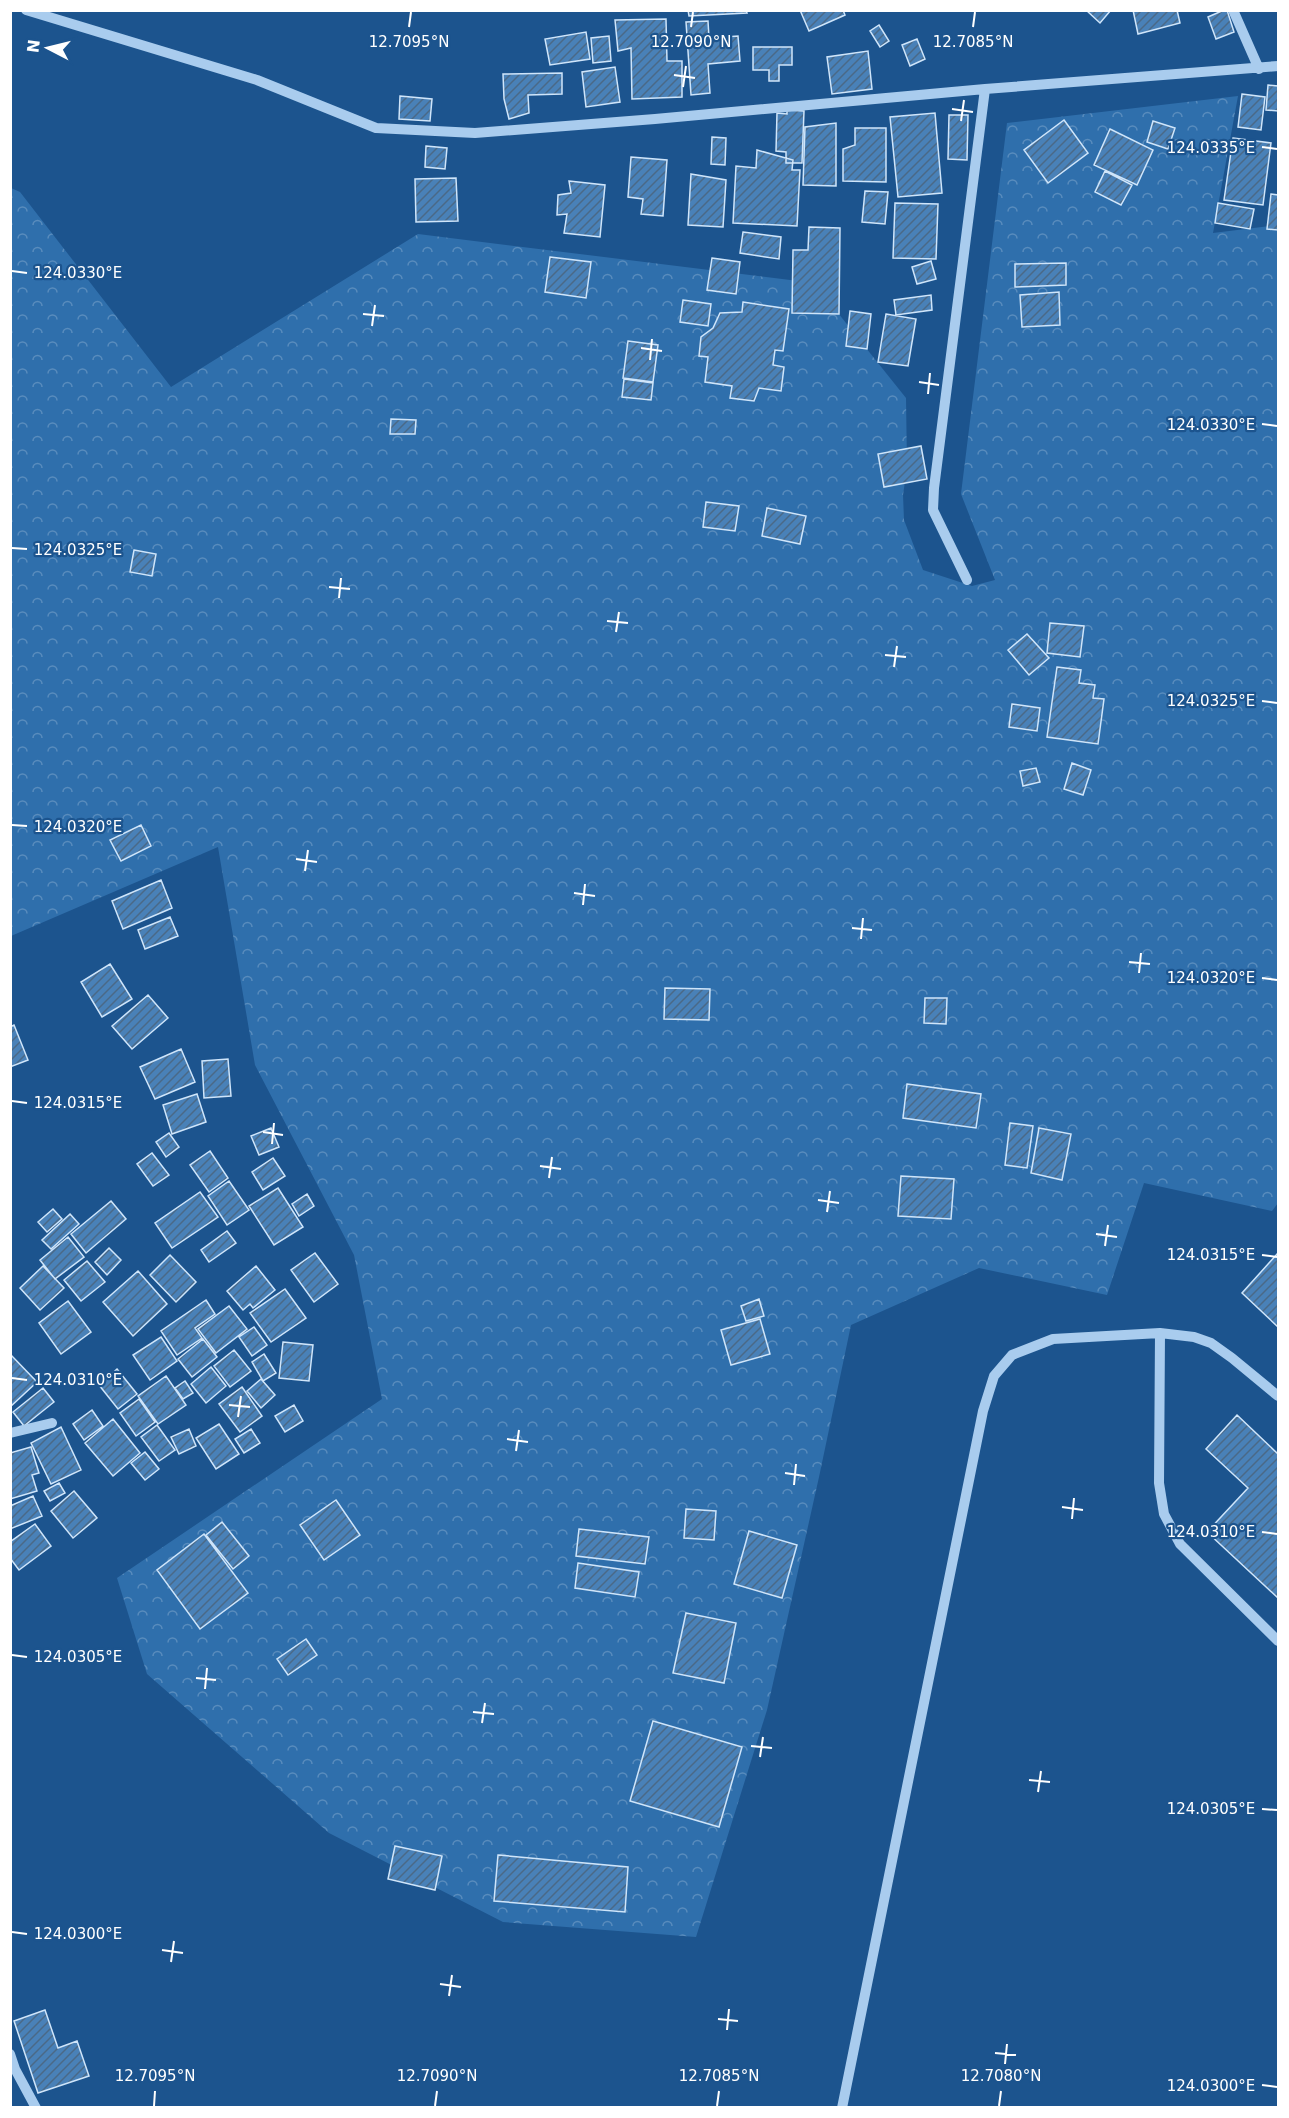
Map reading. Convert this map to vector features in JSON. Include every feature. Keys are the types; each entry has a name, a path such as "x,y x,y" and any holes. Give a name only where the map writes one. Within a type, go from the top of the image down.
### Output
{"street":[{"path":"26,10 257,80 376,128 475,133 655,119 985,88 1278,66"},
{"path":"1233,10 1259,69"},
{"path":"968,580 933,510 985,88"},
{"path":"1160,1333 1160,1483 1164,1514 1180,1544 1278,1641"},
{"path":"842,2108 983,1411 994,1376 1012,1355 1053,1339 1160,1333 1194,1337 1210,1343 1278,1396"},
{"path":"10,1433 52,1424"},
{"path":"10,2054 15,2069 36,2108"}],"green space":[{"path":"1238,96 1213,233 1278,225 1278,1203 1272,1211 1144,1183 1107,1295 979,1268 851,1325 767,1710 696,1937 503,1922 329,1833 147,1674 117,1578 382,1399 354,1255 255,1065 218,847 11,936 11,188 20,192 171,387 418,234 814,283 906,398 907,468 903,495 904,520 923,570 972,586 995,580 961,494 1007,123"}],"building":[{"path":"688,10 746,10 747,13 689,16"},
{"path":"800,10 843,10 845,15 809,31"},
{"path":"1086,10 1111,10 1100,23"},
{"path":"1133,10 1177,10 1180,23 1138,34"},
{"path":"1227,10 1234,32 1216,39 1208,17"},
{"path":"666,19 667,61 682,61 682,97 632,99 631,48 618,51 615,20"},
{"path":"708,21 709,38 738,36 740,61 708,64 710,93 691,95 686,22"},
{"path":"879,25 889,41 880,47 870,31"},
{"path":"586,32 590,59 550,65 545,39"},
{"path":"609,36 611,61 593,63 591,38"},
{"path":"917,39 925,59 910,66 902,45"},
{"path":"753,47 792,47 792,65 779,65 779,81 769,81 769,70 753,70"},
{"path":"868,51 872,89 832,94 827,57"},
{"path":"615,67 620,102 586,107 582,72"},
{"path":"562,73 562,94 528,95 529,113 509,119 504,99 503,74"},
{"path":"1268,85 1278,86 1278,111 1266,110"},
{"path":"1242,94 1265,97 1261,130 1238,127"},
{"path":"400,96 432,99 430,121 399,119"},
{"path":"787,110 804,111 802,163 786,163 786,152 776,151 777,113 787,114"},
{"path":"935,113 942,193 898,197 890,117"},
{"path":"949,115 968,115 967,160 948,159"},
{"path":"1064,120 1088,153 1048,183 1024,150"},
{"path":"1153,121 1175,128 1168,149 1147,142"},
{"path":"836,123 836,186 803,185 805,127"},
{"path":"855,128 886,128 886,182 843,181 843,149 855,145"},
{"path":"1110,129 1153,150 1137,185 1094,165"},
{"path":"712,137 726,138 725,165 711,164"},
{"path":"1233,138 1271,143 1263,205 1224,200"},
{"path":"426,146 447,148 445,169 425,167"},
{"path":"757,150 793,160 792,170 800,170 797,226 733,223 736,166 756,168"},
{"path":"631,157 667,160 663,216 641,214 643,199 628,197"},
{"path":"1105,171 1132,185 1121,205 1095,192"},
{"path":"691,174 726,180 723,227 688,225"},
{"path":"456,178 458,221 416,222 415,179"},
{"path":"569,181 605,185 600,237 564,233 567,214 557,215 558,195 571,193"},
{"path":"865,191 888,192 885,224 862,222"},
{"path":"1271,194 1278,195 1278,230 1267,229"},
{"path":"895,203 938,204 936,259 893,258"},
{"path":"1218,203 1254,209 1250,229 1215,223"},
{"path":"809,227 840,228 839,314 792,313 793,250 808,250"},
{"path":"743,232 781,237 779,259 740,253"},
{"path":"550,257 591,262 586,298 545,292"},
{"path":"712,258 740,262 736,294 707,290"},
{"path":"931,261 936,279 917,284 912,267"},
{"path":"1066,263 1066,285 1015,287 1015,264"},
{"path":"1059,292 1060,325 1022,327 1020,295"},
{"path":"931,295 932,310 896,315 894,300"},
{"path":"683,300 711,304 708,326 680,322"},
{"path":"743,302 789,309 783,351 775,350 773,365 784,367 781,391 759,388 754,401 730,398 732,386 705,382 708,357 699,356 701,337 713,328 720,313 742,312"},
{"path":"850,311 871,314 867,349 846,346"},
{"path":"886,314 916,319 908,366 878,362"},
{"path":"628,341 658,345 653,382 623,378"},
{"path":"624,379 653,383 651,400 622,397"},
{"path":"391,419 416,420 415,434 390,434"},
{"path":"921,446 927,479 884,487 878,454"},
{"path":"706,502 739,506 735,531 703,527"},
{"path":"767,508 806,516 800,544 762,536"},
{"path":"134,550 156,554 152,576 130,572"},
{"path":"1050,623 1084,626 1080,657 1047,653"},
{"path":"1027,634 1049,658 1029,675 1008,650"},
{"path":"1057,667 1081,670 1079,683 1095,685 1093,698 1104,699 1098,744 1047,737"},
{"path":"1012,704 1040,708 1037,731 1009,727"},
{"path":"1072,763 1091,770 1083,795 1064,789"},
{"path":"1036,768 1040,782 1023,786 1020,771"},
{"path":"141,825 151,846 121,861 110,840"},
{"path":"161,880 172,908 123,929 112,901"},
{"path":"170,917 178,936 145,949 138,930"},
{"path":"110,964 132,999 102,1017 81,982"},
{"path":"665,988 710,989 709,1020 664,1019"},
{"path":"148,995 168,1018 132,1049 112,1026"},
{"path":"925,998 947,998 946,1024 924,1023"},
{"path":"14,1025 28,1060 10,1067 10,1027"},
{"path":"181,1049 195,1082 155,1099 140,1067"},
{"path":"228,1059 231,1096 204,1098 202,1061"},
{"path":"907,1084 981,1094 976,1128 903,1118"},
{"path":"197,1094 206,1122 172,1134 163,1105"},
{"path":"1010,1123 1033,1126 1027,1168 1005,1165"},
{"path":"271,1128 279,1147 259,1155 251,1136"},
{"path":"1039,1128 1071,1134 1062,1180 1031,1173"},
{"path":"169,1133 179,1147 166,1157 156,1142"},
{"path":"210,1151 228,1178 209,1192 190,1165"},
{"path":"152,1153 169,1175 153,1186 137,1164"},
{"path":"273,1158 285,1176 263,1190 252,1172"},
{"path":"901,1176 954,1179 951,1219 898,1216"},
{"path":"229,1181 249,1210 227,1225 208,1196"},
{"path":"278,1188 303,1227 274,1245 249,1206"},
{"path":"200,1192 218,1217 172,1248 155,1223"},
{"path":"307,1194 314,1206 299,1216 292,1204"},
{"path":"111,1201 126,1219 86,1253 71,1234"},
{"path":"53,1209 62,1219 47,1232 38,1222"},
{"path":"70,1214 79,1224 51,1249 42,1240"},
{"path":"227,1231 236,1243 209,1262 201,1250"},
{"path":"68,1237 84,1257 55,1279 40,1260"},
{"path":"109,1248 121,1260 107,1275 95,1262"},
{"path":"315,1253 338,1284 314,1302 291,1270"},
{"path":"1278,1253 1278,1327 1242,1293"},
{"path":"170,1255 196,1282 176,1302 150,1275"},
{"path":"87,1261 105,1282 81,1301 64,1280"},
{"path":"43,1266 64,1288 40,1310 20,1288"},
{"path":"256,1266 275,1290 253,1308 250,1304 243,1310 227,1291"},
{"path":"138,1271 167,1304 133,1336 103,1302"},
{"path":"285,1289 306,1318 271,1342 250,1313"},
{"path":"759,1299 764,1316 746,1321 741,1306"},
{"path":"206,1300 215,1314 195,1328 202,1338 177,1355 161,1331"},
{"path":"68,1301 91,1332 61,1354 39,1323"},
{"path":"229,1306 247,1329 216,1353 198,1329"},
{"path":"760,1319 770,1354 731,1365 721,1330"},
{"path":"254,1327 267,1345 252,1356 239,1337"},
{"path":"161,1337 177,1361 150,1380 133,1355"},
{"path":"203,1339 217,1357 192,1377 178,1359"},
{"path":"283,1342 313,1345 309,1381 279,1378"},
{"path":"234,1350 251,1371 230,1387 214,1366"},
{"path":"10,1354 37,1382 10,1407"},
{"path":"264,1354 276,1373 263,1381 252,1362"},
{"path":"211,1367 226,1386 206,1403 191,1384"},
{"path":"117,1369 137,1394 118,1409 99,1385"},
{"path":"166,1376 186,1405 158,1424 138,1396"},
{"path":"261,1379 275,1395 261,1408 247,1391"},
{"path":"185,1381 193,1393 183,1399 175,1388"},
{"path":"242,1387 262,1416 240,1432 219,1404"},
{"path":"43,1388 54,1402 24,1426 13,1412"},
{"path":"139,1399 155,1422 136,1436 120,1413"},
{"path":"294,1405 303,1421 285,1432 275,1416"},
{"path":"92,1410 103,1426 84,1440 73,1424"},
{"path":"1237,1415 1278,1454 1278,1598 1207,1532 1248,1488 1206,1449"},
{"path":"113,1419 140,1453 113,1476 85,1443"},
{"path":"219,1424 239,1454 216,1469 196,1438"},
{"path":"157,1425 175,1450 159,1461 141,1437"},
{"path":"61,1427 81,1470 51,1484 31,1443"},
{"path":"189,1429 196,1446 179,1454 171,1437"},
{"path":"251,1429 260,1443 244,1453 235,1439"},
{"path":"31,1447 39,1473 32,1475 37,1491 10,1499 10,1453"},
{"path":"145,1452 159,1469 145,1480 131,1463"},
{"path":"59,1483 65,1493 50,1501 44,1491"},
{"path":"74,1491 97,1518 73,1538 51,1511"},
{"path":"33,1496 42,1516 10,1529 10,1506"},
{"path":"336,1500 360,1535 324,1560 300,1525"},
{"path":"686,1509 716,1511 714,1540 684,1538"},
{"path":"222,1522 249,1556 233,1569 206,1535"},
{"path":"35,1524 51,1546 19,1570 10,1558 10,1542"},
{"path":"579,1529 649,1537 645,1564 576,1556"},
{"path":"749,1531 797,1545 782,1598 734,1584"},
{"path":"204,1534 248,1593 200,1629 157,1570"},
{"path":"578,1563 639,1572 635,1597 575,1588"},
{"path":"686,1613 736,1623 724,1683 673,1673"},
{"path":"306,1639 317,1655 288,1675 277,1659"},
{"path":"653,1721 742,1747 719,1827 630,1801"},
{"path":"395,1846 442,1856 435,1890 388,1879"},
{"path":"498,1855 628,1867 625,1912 494,1901"},
{"path":"45,2010 58,2048 77,2041 89,2076 38,2093 14,2021"}]}
